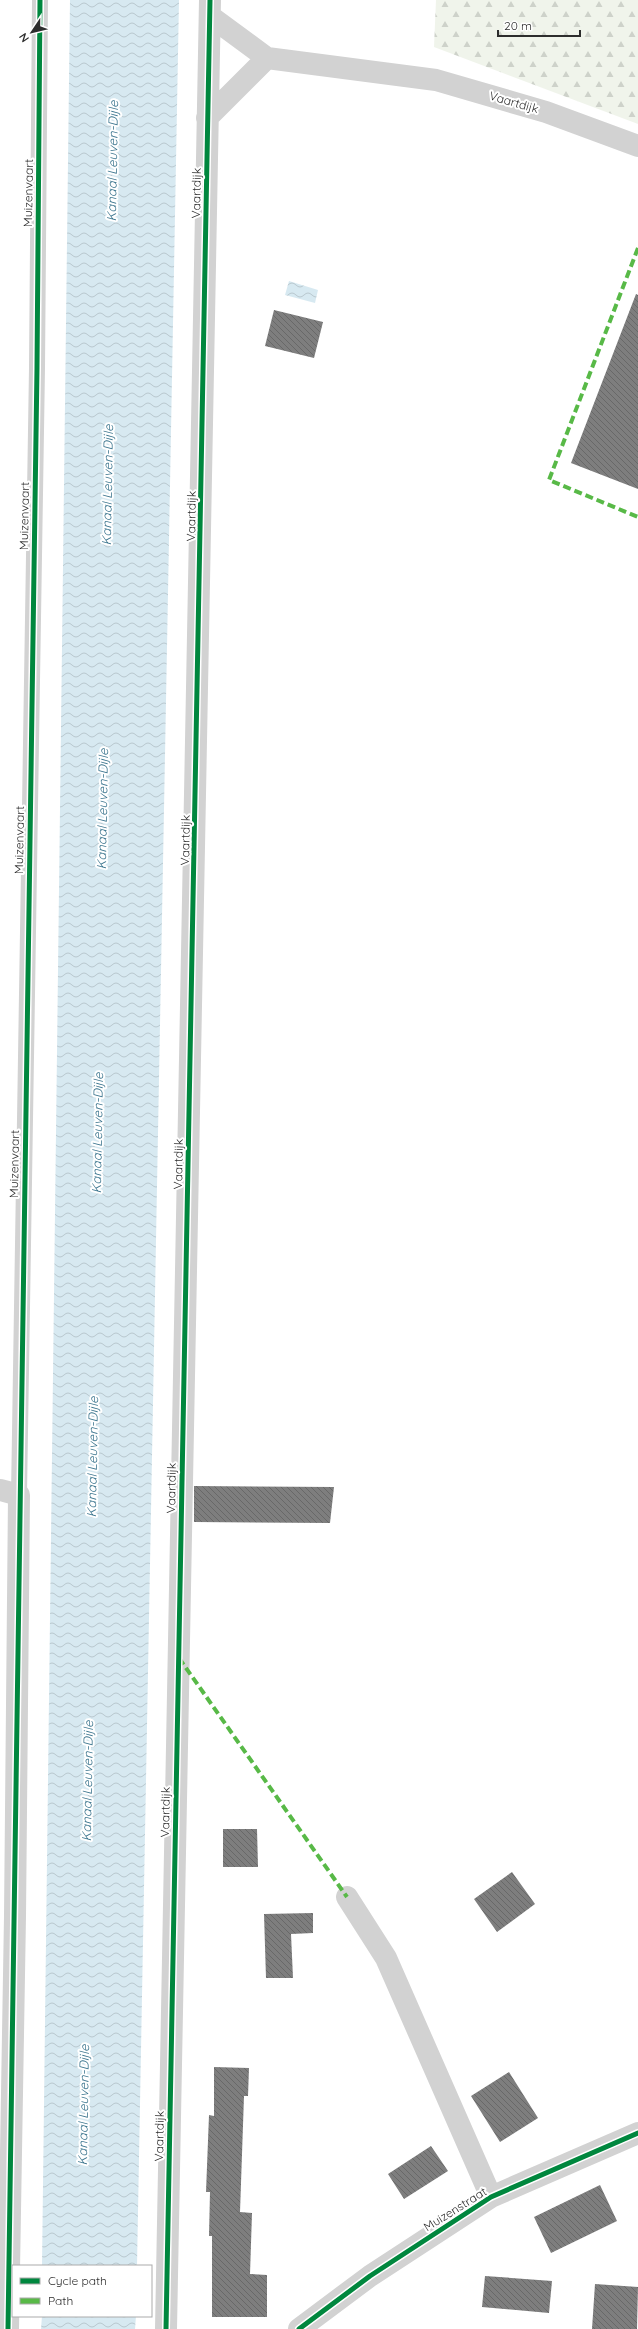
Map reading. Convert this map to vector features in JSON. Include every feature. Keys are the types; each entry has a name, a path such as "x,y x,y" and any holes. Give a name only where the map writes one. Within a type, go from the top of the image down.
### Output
{"street":[{"name":"Vaartdijk","path":"210,8 267,58 436,80 546,112 638,146"},
{"name":"Vaartdijk","path":"166,2329 204,402 207,118 210,8"},
{"path":"207,118 267,58"},
{"name":"Muizenvaart","path":"8,2329 4,2240 15,1916 9,1492"},
{"name":"Muizenstraat","path":"347,1898 386,1958 491,2197"},
{"name":"Muizenstraat","path":"299,2329 370,2276 491,2197 637,2135"}],"lane":[{"name":"Muizenvaart","path":"9,1492 36,384 40,0"}],"green space":[{"path":"436,0 638,0 638,124 434,47"}],"water":[{"name":"Kanaal Leuven-Dijle","path":"70,0 179,0 137,2265 42,2265"},
{"path":"289,281 318,290 315,303 285,295"},
{"path":"42,2317 136,2317 135,2329 41,2329"}],"building":[{"path":"636,294 638,295 638,489 571,463"},
{"path":"274,310 323,322 314,358 265,346"},
{"path":"194,1486 334,1487 330,1523 194,1522"},
{"path":"223,1829 257,1829 258,1867 223,1867"},
{"path":"512,1872 535,1904 497,1932 474,1899"},
{"path":"313,1913 313,1933 291,1934 293,1978 266,1978 264,1914"},
{"path":"214,2067 249,2068 248,2096 244,2096 240,2212 252,2213 250,2274 267,2275 267,2317 212,2317 212,2236 209,2236 210,2192 206,2192 209,2115 214,2116"},
{"path":"509,2072 538,2118 500,2142 471,2096"},
{"path":"431,2146 448,2171 404,2199 388,2174"},
{"path":"600,2185 617,2221 551,2253 534,2217"},
{"path":"485,2276 552,2281 549,2313 482,2307"},
{"path":"595,2284 638,2287 637,2329 592,2329"}],"marked path":[{"path":"638,248 549,480 638,517"},
{"path":"179,1658 347,1897"}],"cycle path":[{"path":"8,2329 37,368 40,0"},
{"path":"166,2329 210,0"},
{"path":"299,2329 370,2276 491,2197 638,2133"}]}
